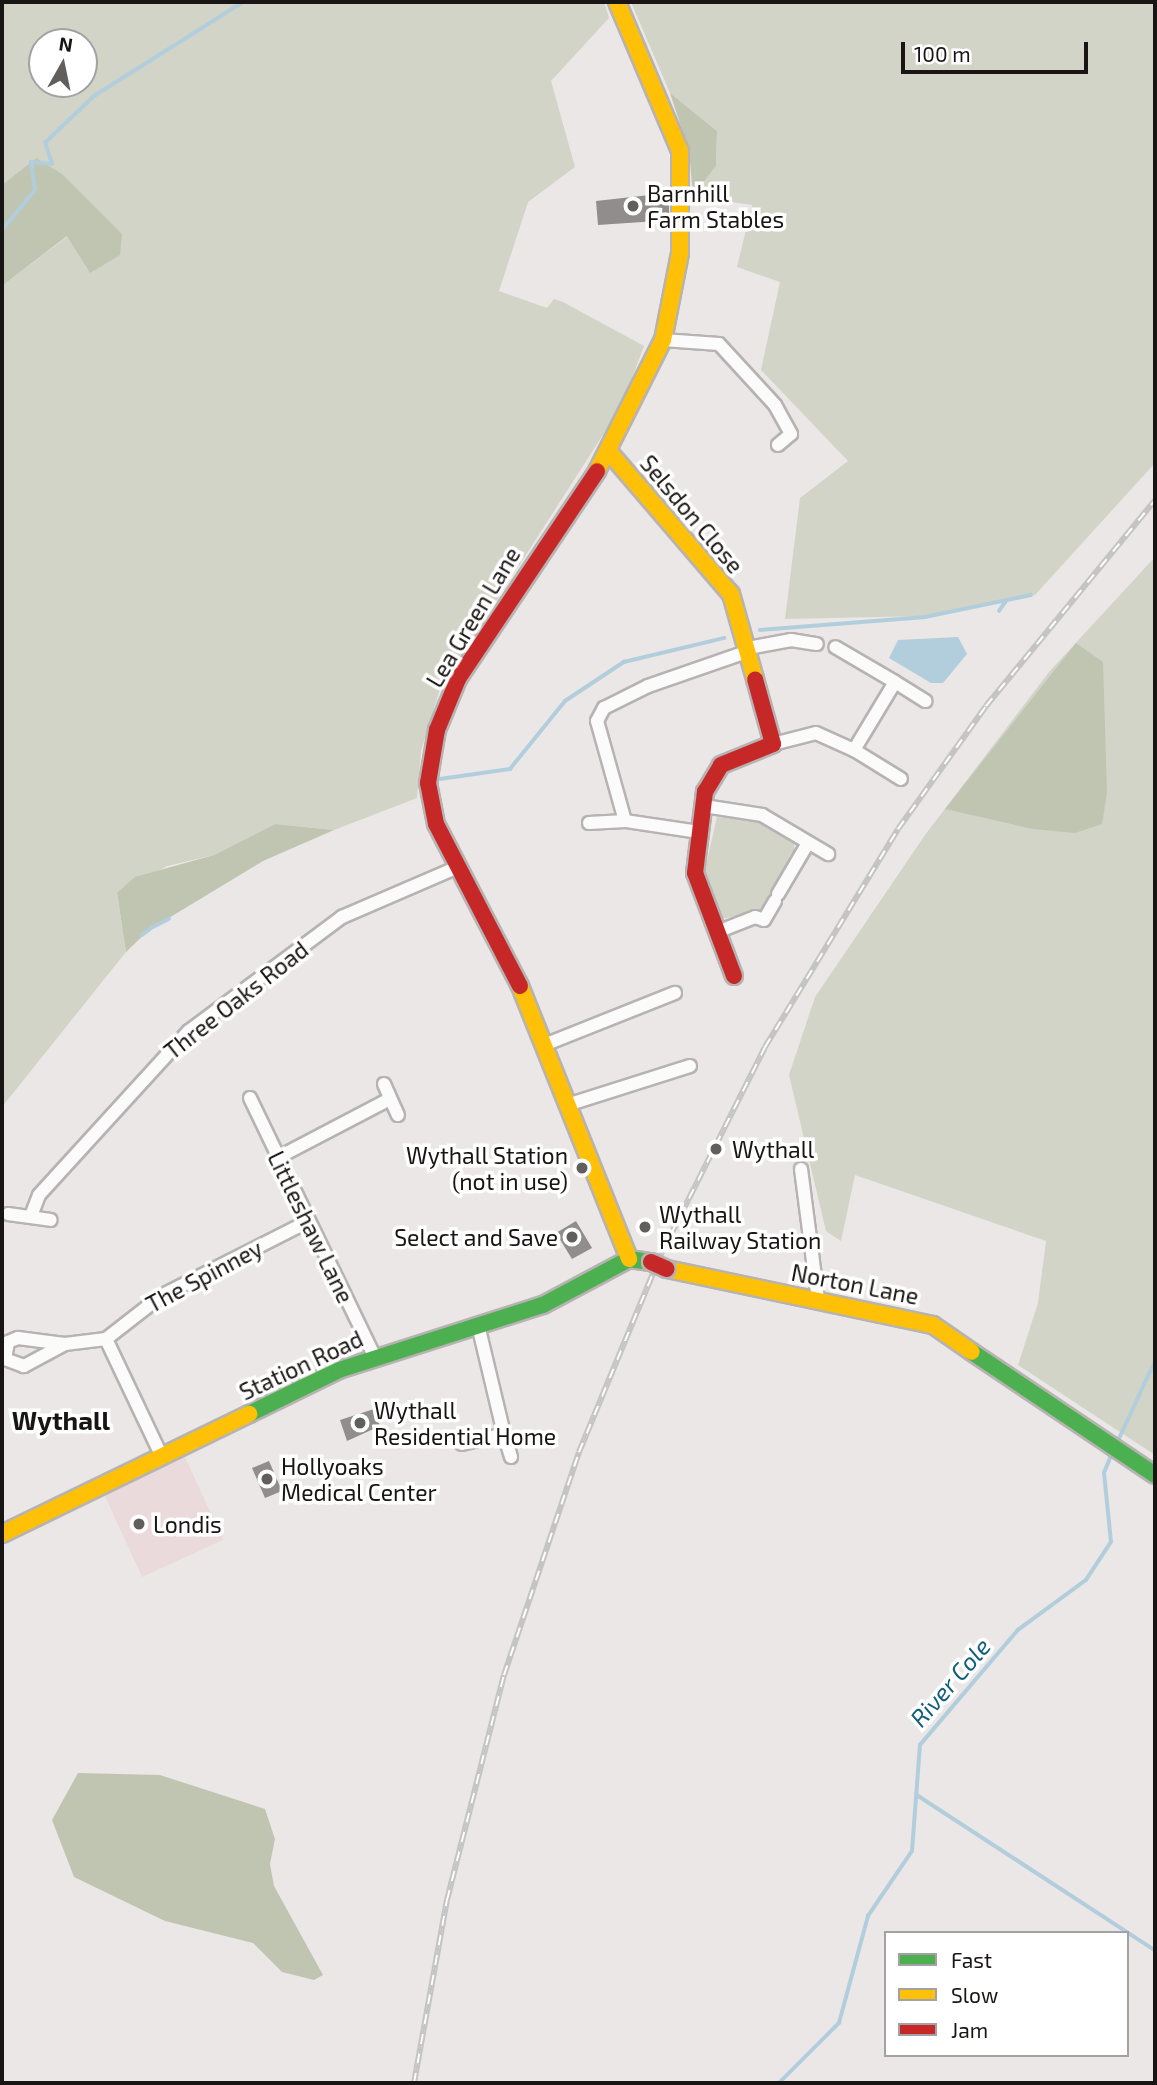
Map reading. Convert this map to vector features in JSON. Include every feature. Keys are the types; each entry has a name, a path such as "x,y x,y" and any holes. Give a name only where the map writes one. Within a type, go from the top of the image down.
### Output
{"street":[{"name":"Lea Green Lane","path":"617,2 680,151 680,253 663,340 610,453 475,648 437,730 429,801 456,868 503,947 629,1259"},
{"path":"663,340 719,344 775,405 791,434 778,445"},
{"name":"Selsdon Close","path":"610,453 731,594 773,744"},
{"path":"625,821 600,714 648,686 748,649 791,640 817,645"},
{"path":"835,647 925,701"},
{"path":"854,750 895,682"},
{"path":"734,976 697,887 699,832 708,780 721,765 773,744 816,733 854,750 901,779"},
{"path":"704,806 762,815 828,854"},
{"path":"589,823 625,821 699,832"},
{"path":"717,932 755,917 764,920 808,843"},
{"name":"Three Oaks Road","path":"31,1216 39,1195 188,1031 342,916 456,868"},
{"path":"544,1045 675,993"},
{"path":"567,1105 690,1066"},
{"path":"384,1084 398,1115"},
{"name":"Littleshaw Lane","path":"250,1098 307,1223 374,1356"},
{"path":"276,1158 390,1099"},
{"path":"801,1169 818,1300"},
{"path":"8,1214 51,1220"},
{"name":"The Spinney","path":"65,1345 106,1339 161,1296 307,1223"},
{"name":"Norton Lane","path":"629,1259 818,1300 908,1316 948,1332 1105,1437 1155,1475"},
{"name":"Station Road","path":"2,1534 374,1356 542,1305 629,1259"},
{"path":"478,1325 511,1457"},
{"path":"106,1339 162,1457"},
{"path":"462,1444 504,1434"}],"shaded area":[{"path":"2,2 604,2 609,18 551,81 575,167 528,202 499,291 547,308 554,299 563,302 644,346 622,405 440,689 421,751 417,798 334,830 275,824 214,855 167,866 117,894 126,952 2,1107 2,286 68,236 90,273 36,158 2,185"},
{"path":"631,2 1155,2 1155,463 1035,595 924,616 785,619 800,498 848,461 761,370 780,282 737,267 752,205 693,196 716,166 717,131 670,93"},
{"path":"1155,557 1155,1455 1018,1365 1038,1303 1046,1241 855,1175 841,1241 826,1231 789,1075 815,997 925,835 1049,672"},
{"path":"717,817 757,821 794,843 795,852 760,912 720,919 703,878"},
{"path":"185,1457 223,1540 142,1577 104,1494"}],"green space":[{"path":"670,93 717,131 716,166 693,196 689,151"},
{"path":"36,158 62,174 122,234 120,255 90,273 67,236 2,286 2,185"},
{"path":"1076,643 1103,662 1107,793 1102,824 1075,833 1033,829 945,809"},
{"path":"275,824 334,830 263,861 149,930 126,952 117,893 135,877 214,855"},
{"path":"78,1773 160,1775 265,1809 275,1839 270,1864 274,1886 323,1975 314,1980 282,1972 253,1943 165,1921 74,1877 52,1820"}],"water":[{"path":"958,637 967,654 943,683 931,683 889,658 898,640"}],"building":[{"name":"Barnhill Farm Stables","path":"659,194 669,198 669,213 657,214 657,221 598,225 596,201"},
{"name":"Select and Save","path":"576,1221 592,1248 572,1259 556,1233"},
{"name":"Wythall Residential Home","path":"374,1409 380,1426 347,1441 340,1420"},
{"name":"Hollyoaks Medical Center","path":"269,1461 282,1491 265,1498 252,1468"}],"waterway":[{"path":"2,230 35,190 31,162 52,164 45,143 94,96 243,2"},
{"path":"760,630 925,617 1031,595"},
{"path":"999,611 1006,601"},
{"path":"440,779 510,769 565,701 624,662 724,638"},
{"path":"151,928 169,919"},
{"path":"142,935 149,930"},
{"name":"River Cole","path":"1117,1443 1155,1361"},
{"name":"River Cole","path":"779,2083 839,2023 868,1916 912,1851 920,1745 1018,1630 1086,1580 1111,1542 1104,1473 1112,1453"},
{"path":"917,1795 1126,1931"},
{"path":"1129,1933 1155,1950"}],"railway":[{"path":"414,2083 447,1900 504,1675 579,1452 662,1252 765,1047 898,829 986,706 1155,500"}],"traffic: fast":[{"path":"249,1414 339,1370 543,1305 629,1259 651,1262"},
{"path":"972,1352 1155,1475"}],"traffic: slow":[{"path":"597,471 663,340 680,253 680,151 617,2"},
{"path":"610,453 731,594 755,679"},
{"path":"520,986 629,1259"},
{"path":"667,1269 933,1325 972,1352"},
{"path":"2,1534 249,1414"}],"traffic: jam":[{"path":"520,986 436,824 428,783 437,730 458,679 597,471"},
{"path":"734,976 695,873 705,792 721,765 773,744 755,679"},
{"path":"651,1262 667,1269"}],"place":[{"name":"Barnhill Farm Stables","path":"633,206"},
{"name":"Wythall","path":"716,1149"},
{"name":"Wythall Station (not in use)","path":"582,1168"},
{"name":"Wythall Railway Station","path":"645,1227"},
{"name":"Select and Save","path":"572,1237"},
{"name":"Wythall Residential Home","path":"360,1423"},
{"name":"Hollyoaks Medical Center","path":"267,1479"},
{"name":"Londis","path":"139,1524"}],"district":[{"name":"Wythall","path":"61,1420"}]}
